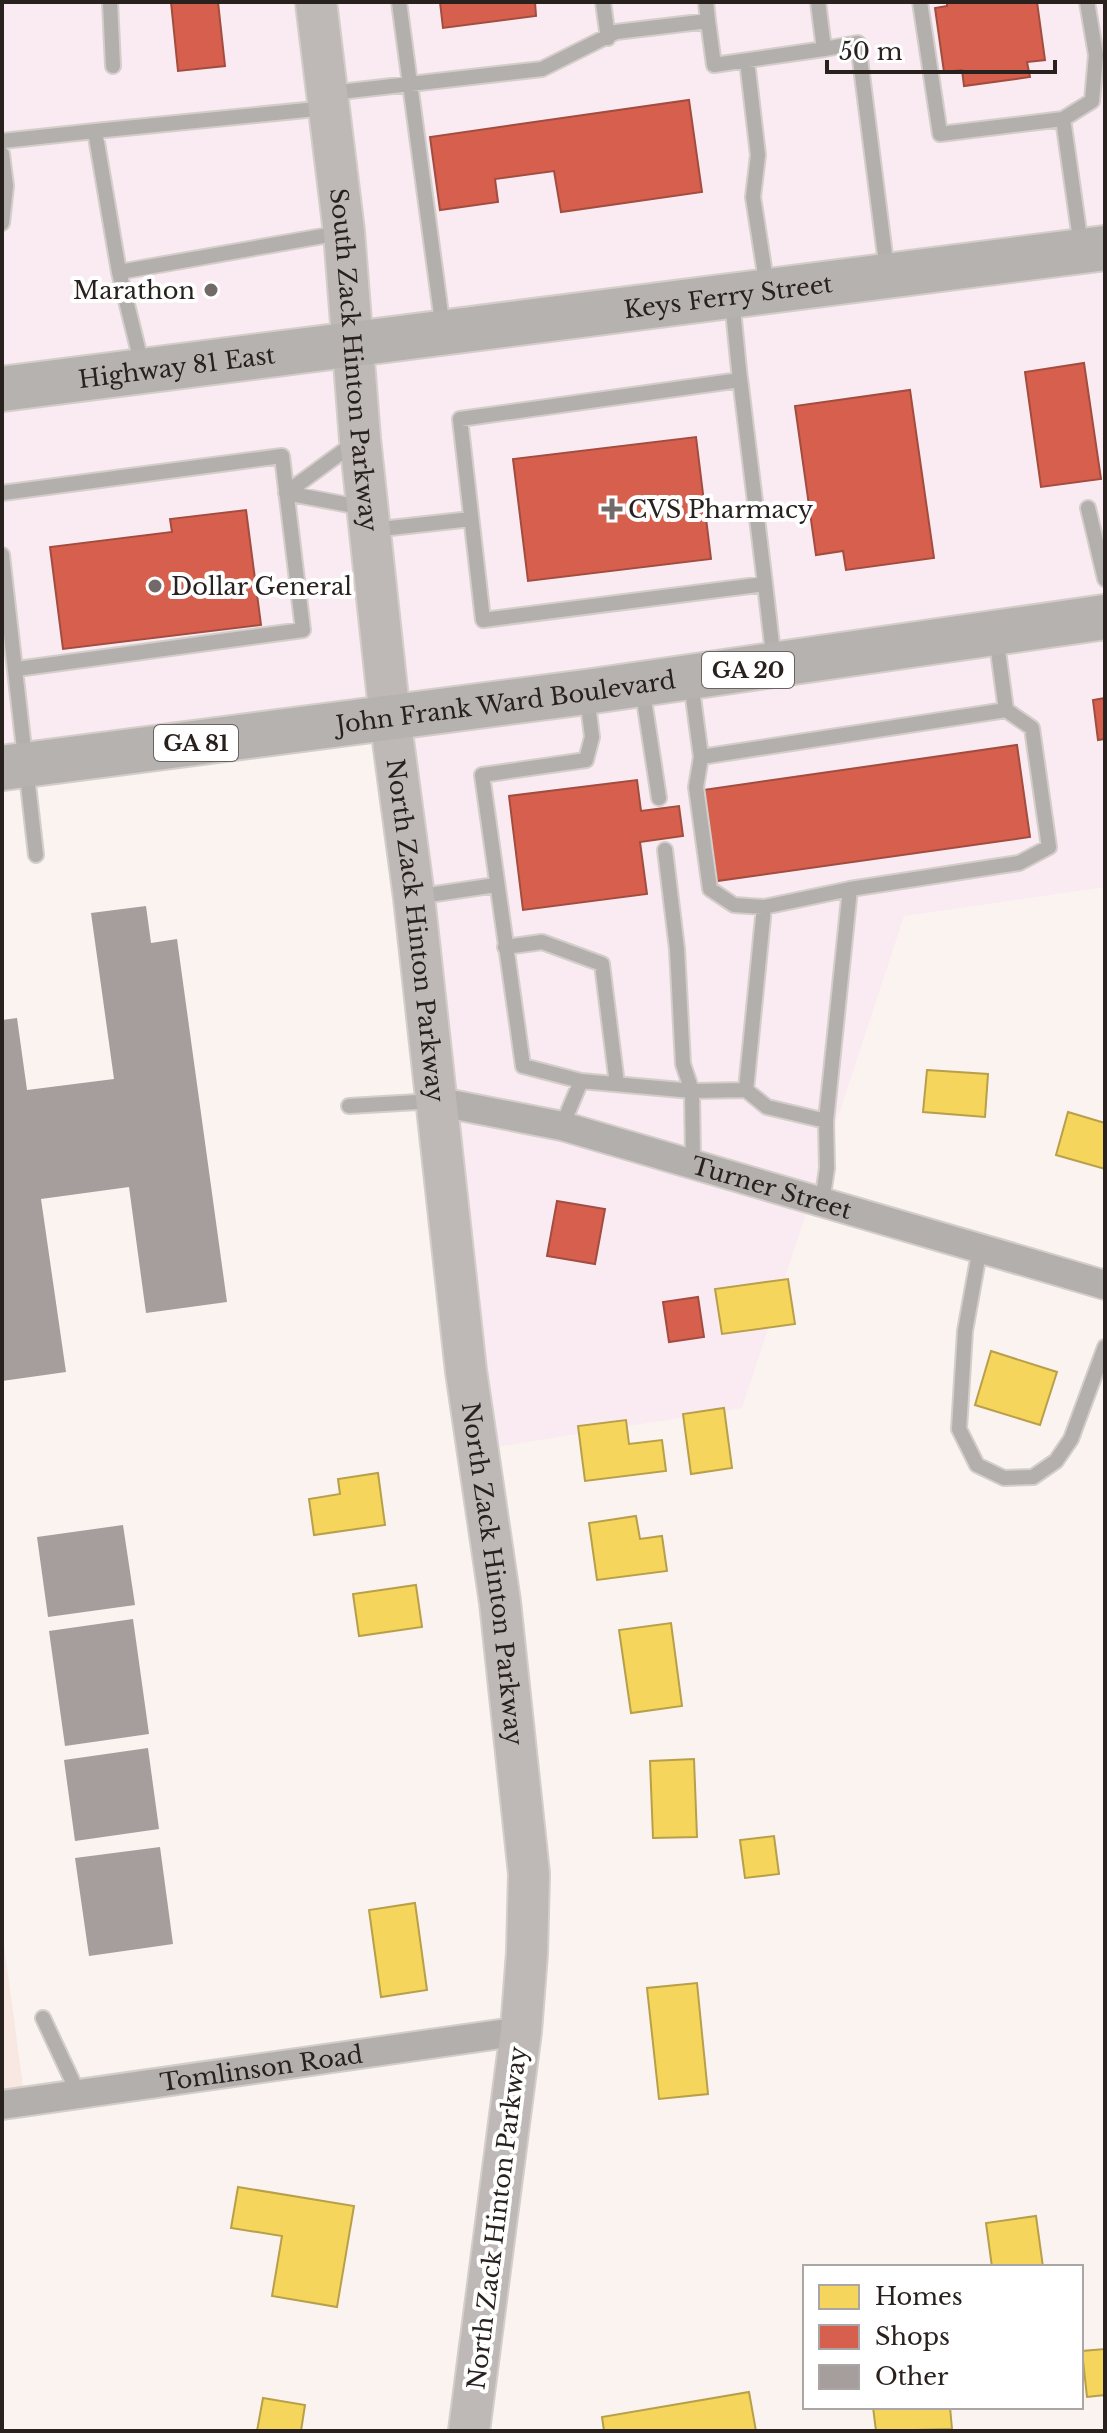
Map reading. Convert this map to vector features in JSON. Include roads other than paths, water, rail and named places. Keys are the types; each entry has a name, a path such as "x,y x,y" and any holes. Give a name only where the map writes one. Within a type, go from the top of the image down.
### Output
{"main road":[{"name":"South Zack Hinton Parkway","path":"316,2 344,232 360,439 390,718"},
{"name":"Keys Ferry Street","path":"353,344 1093,249"},
{"name":"Highway 81 East","path":"2,389 353,344"},
{"name":"John Frank Ward Boulevard","path":"15,766 586,692 1105,617"},
{"name":"North Zack Hinton Parkway","path":"390,718 414,897 466,1371 500,1602 529,1874 521,2031 469,2431"}],"street":[{"name":"Turner Street","path":"435,1101 562,1126 1105,1285"},
{"name":"Tomlinson Road","path":"2,2105 521,2031"}],"lane":[{"path":"110,2 113,66"},
{"path":"399,2 444,333"},
{"path":"603,2 608,38"},
{"path":"706,2 714,65 858,43 888,276"},
{"path":"818,2 824,49"},
{"path":"920,2 940,134 1063,119 1092,101 1096,55 1087,2"},
{"path":"2,141 329,101 410,84 542,69 616,32 708,21"},
{"path":"747,61 758,155 753,197 750,293 740,378 775,666"},
{"path":"1063,119 1093,249"},
{"path":"95,131 119,272 143,371"},
{"path":"2,154 6,186 2,219"},
{"path":"119,272 344,232"},
{"path":"740,378 460,419 483,620 765,584"},
{"path":"286,493 360,439"},
{"path":"2,493 282,456 303,630 17,669"},
{"path":"286,493 369,519 471,519"},
{"path":"1088,508 1105,579"},
{"path":"2,555 17,669 15,766 36,855"},
{"path":"995,633 1006,710"},
{"path":"691,677 701,757 696,787 710,889 734,905 764,907 850,889 1019,863 1049,847 1032,728 1006,710 701,757"},
{"path":"642,684 659,798"},
{"path":"586,692 592,737 586,760 482,775 523,1066 581,1081 692,1091 746,1090 767,1107 826,1121"},
{"path":"665,850 677,949 683,1064 692,1091 693,1162"},
{"path":"414,897 496,885"},
{"path":"822,1202 827,1168 826,1121 850,889"},
{"path":"746,1090 764,907"},
{"path":"505,947 542,942 602,964 617,1084"},
{"path":"562,1126 581,1081"},
{"path":"349,1106 435,1101"},
{"path":"980,1248 965,1331 959,1429 977,1465 1004,1478 1033,1477 1056,1461 1071,1439 1105,1347"},
{"path":"43,2018 79,2095"}],"place":[{"name":"Marathon","path":"211,290"},
{"name":"CVS Pharmacy","path":"612,509"},
{"name":"Dollar General","path":"155,586"}]}
